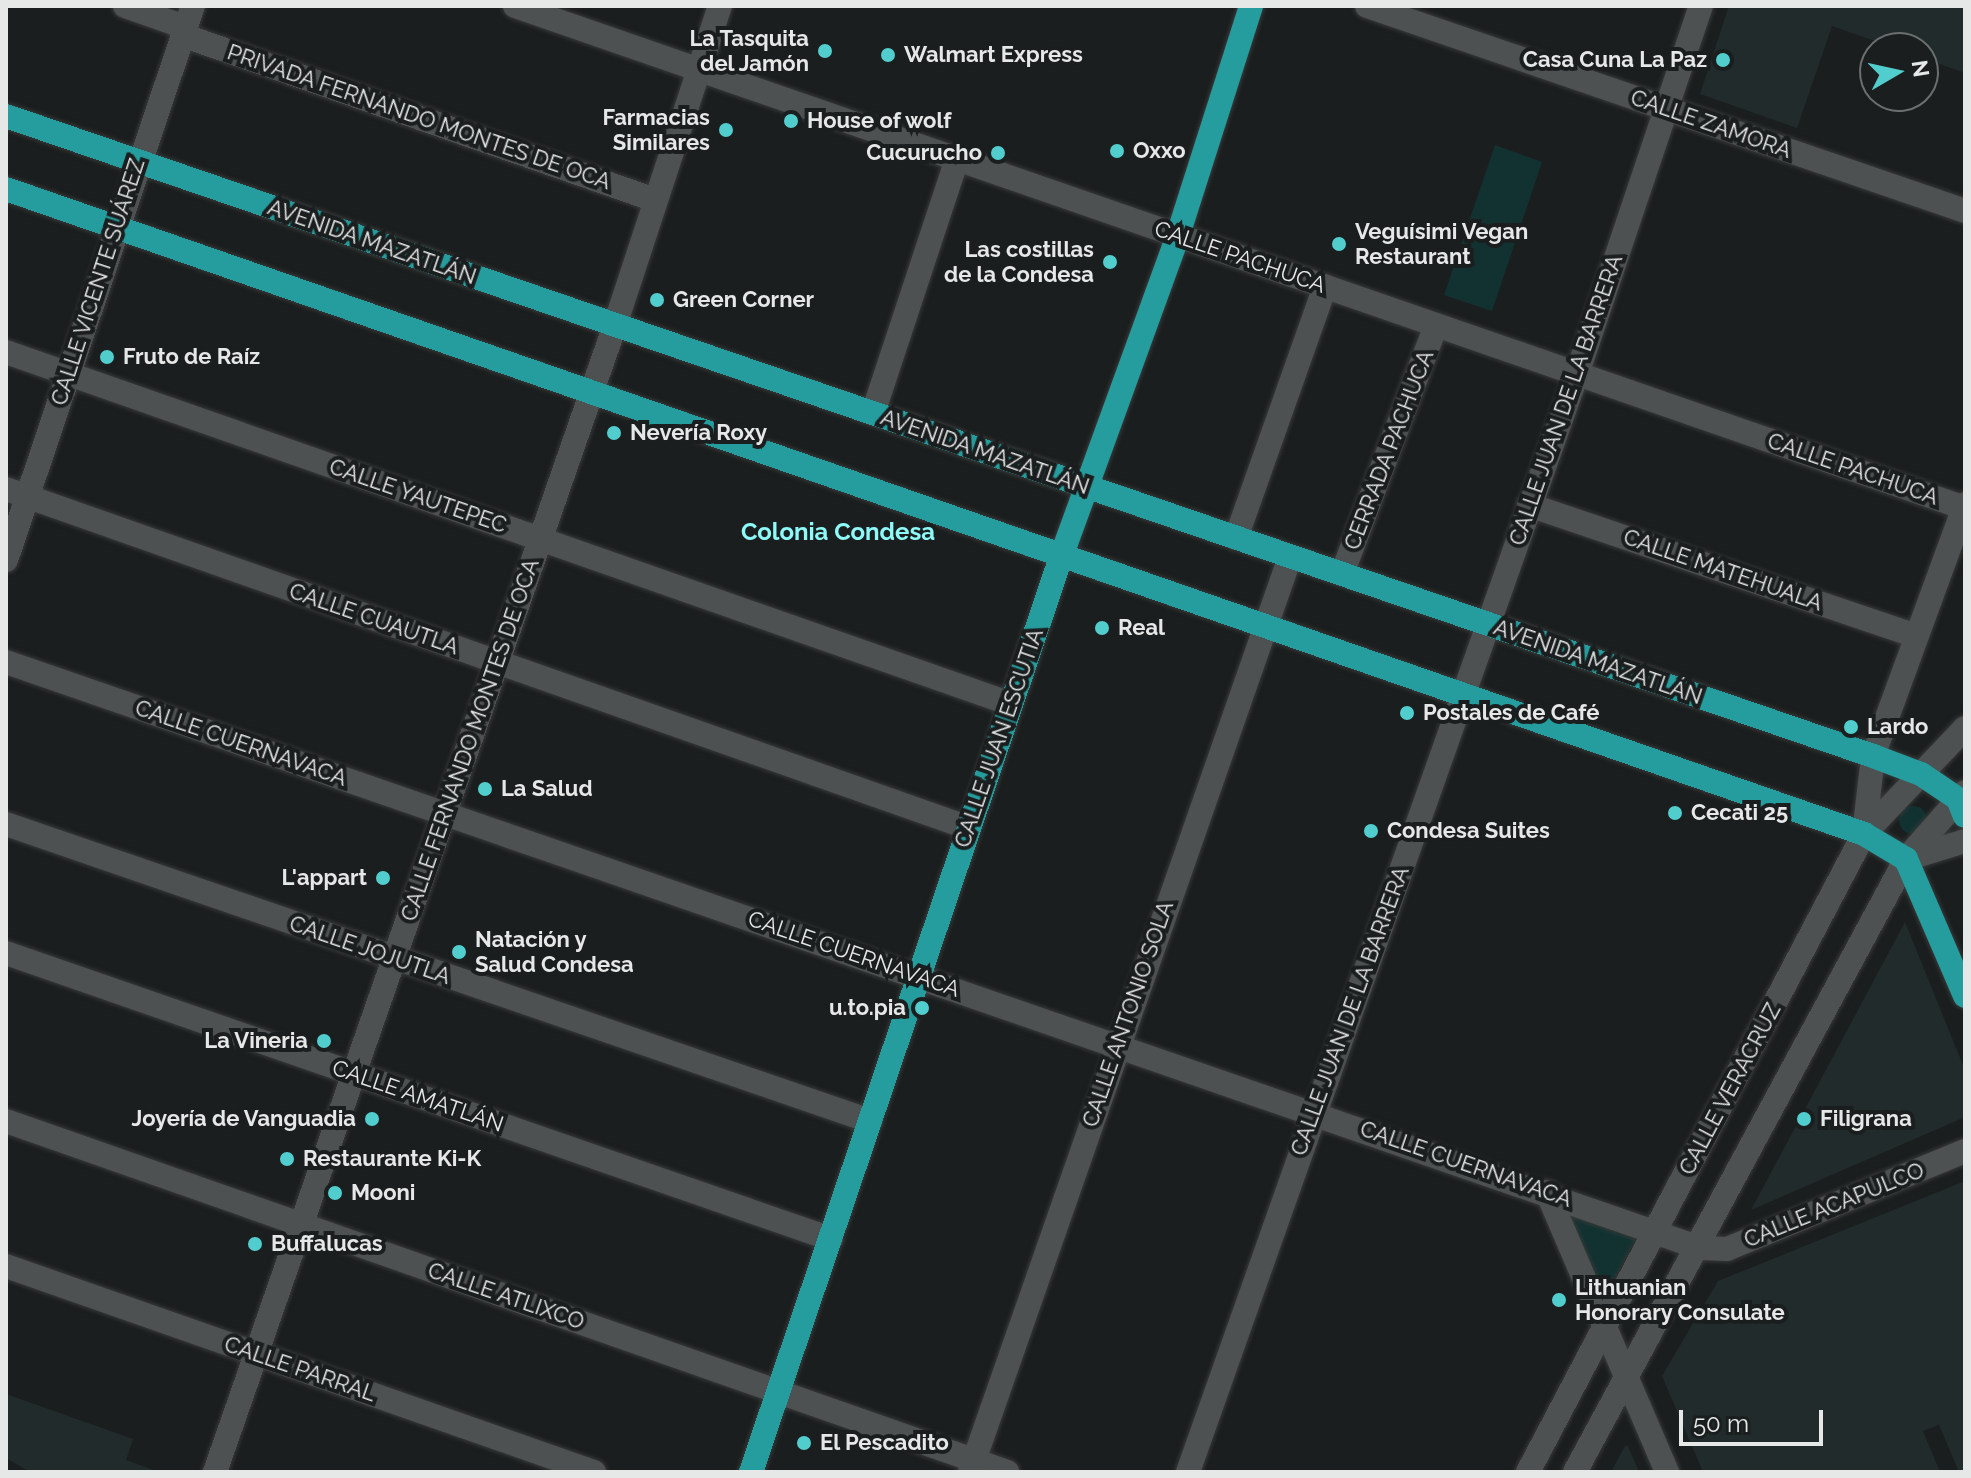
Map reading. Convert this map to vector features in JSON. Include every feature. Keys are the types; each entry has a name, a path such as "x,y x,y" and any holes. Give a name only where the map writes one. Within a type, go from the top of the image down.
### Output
{"main road":[{"name":"CALLE JUAN ESCUTIA","path":"751,1472 1085,486 1178,235 1251,6"},
{"name":"AVENIDA MAZATLÁN","path":"6,116 1873,756 1921,774 1963,802"},
{"path":"6,189 1864,834 1906,859 1965,996"}],"street":[{"name":"PRIVADA FERNANDO MONTES DE OCA","path":"125,6 187,23 655,200"},
{"name":"CALLE PACHUCA","path":"515,6 1965,507"},
{"name":"CALLE FERNANDO MONTES DE OCA","path":"215,1472 615,325 696,69 720,6"},
{"name":"CALLE ZAMORA","path":"1367,6 1965,211"},
{"name":"CALLE JUAN DE LA BARRERA","path":"1188,1472 1577,374 1701,6"},
{"name":"CALLE VICENTE SUÁREZ","path":"6,560 16,492 68,373 187,23"},
{"path":"873,413 957,159"},
{"path":"1236,538 1325,286"},
{"name":"CERRADA PACHUCA","path":"1342,574 1436,325"},
{"name":"CALLE YAUTEPEC","path":"6,352 1011,704"},
{"name":"CALLE CUAUTLA","path":"16,492 969,828"},
{"name":"CALLE MATEHUALA","path":"1529,505 1916,636"},
{"path":"1864,834 1873,756 1965,507"},
{"name":"CALLE ANTONIO SOLA","path":"972,1466 1262,626 1290,557"},
{"name":"CALLE CUERNAVACA","path":"6,662 1314,1111 1700,1248"},
{"name":"CALLE VERACRUZ","path":"1528,1472 1864,834 1965,728"},
{"path":"1575,1472 1626,1373 1700,1248 1906,859 1963,802"},
{"name":"CALLE JOJUTLA","path":"6,824 870,1121"},
{"path":"1906,859 1965,841"},
{"name":"CALLE AMATLÁN","path":"6,953 831,1239"},
{"name":"CALLE ATLIXCO","path":"6,1121 779,1391 972,1466 1007,1472"},
{"name":"CALLE ACAPULCO","path":"1700,1248 1727,1249 1965,1151"},
{"path":"1547,1192 1667,1472"},
{"name":"CALLE PARRAL","path":"6,1266 594,1472"}],"shaded area":[{"path":"1729,6 1965,6 1965,73 1939,64 1939,32 1859,32 1859,35 1832,26 1797,128 1700,94"},
{"path":"1495,145 1542,162 1492,311 1444,295"},
{"path":"1913,806 1923,810 1927,820 1923,830 1913,834 1903,830 1899,820 1903,810"},
{"path":"1905,922 1965,1070 1965,1117 1751,1210"},
{"path":"1965,1181 1965,1472 1959,1472 1939,1425 1923,1431 1940,1472 1703,1472 1662,1376 1718,1281"},
{"path":"1565,1211 1638,1234 1604,1299"},
{"path":"6,1394 133,1439 126,1460 159,1472 30,1472 6,1458"},
{"path":"1625,1446 1628,1446 1639,1472 1611,1472"}],"place":[{"name":"La Tasquita del Jamón","path":"825,51"},
{"name":"Walmart Express","path":"888,55"},
{"name":"Casa Cuna La Paz","path":"1723,60"},
{"name":"House of wolf","path":"791,121"},
{"name":"Farmacias Similares","path":"726,130"},
{"name":"Oxxo","path":"1117,151"},
{"name":"Cucurucho","path":"998,153"},
{"name":"Veguísimi Vegan Restaurant","path":"1339,244"},
{"name":"Las costillas de la Condesa","path":"1110,262"},
{"name":"Green Corner","path":"657,300"},
{"name":"Fruto de Raíz","path":"107,357"},
{"name":"Nevería Roxy","path":"614,433"},
{"name":"Real","path":"1102,628"},
{"name":"Postales de Café","path":"1407,713"},
{"name":"Lardo","path":"1851,727"},
{"name":"La Salud","path":"485,789"},
{"name":"Cecati 25","path":"1675,813"},
{"name":"Condesa Suites","path":"1371,831"},
{"name":"L'appart","path":"383,878"},
{"name":"Natación y Salud Condesa","path":"459,952"},
{"name":"u.to.pia","path":"922,1008"},
{"name":"La Vineria","path":"324,1041"},
{"name":"Joyería de Vanguadia","path":"372,1119"},
{"name":"Filigrana","path":"1804,1119"},
{"name":"Restaurante Ki-K","path":"287,1159"},
{"name":"Mooni","path":"335,1193"},
{"name":"Buffalucas","path":"255,1244"},
{"name":"Lithuanian Honorary Consulate","path":"1559,1300"},
{"name":"El Pescadito","path":"804,1443"}],"district":[{"name":"Colonia Condesa","path":"838,532"}]}
